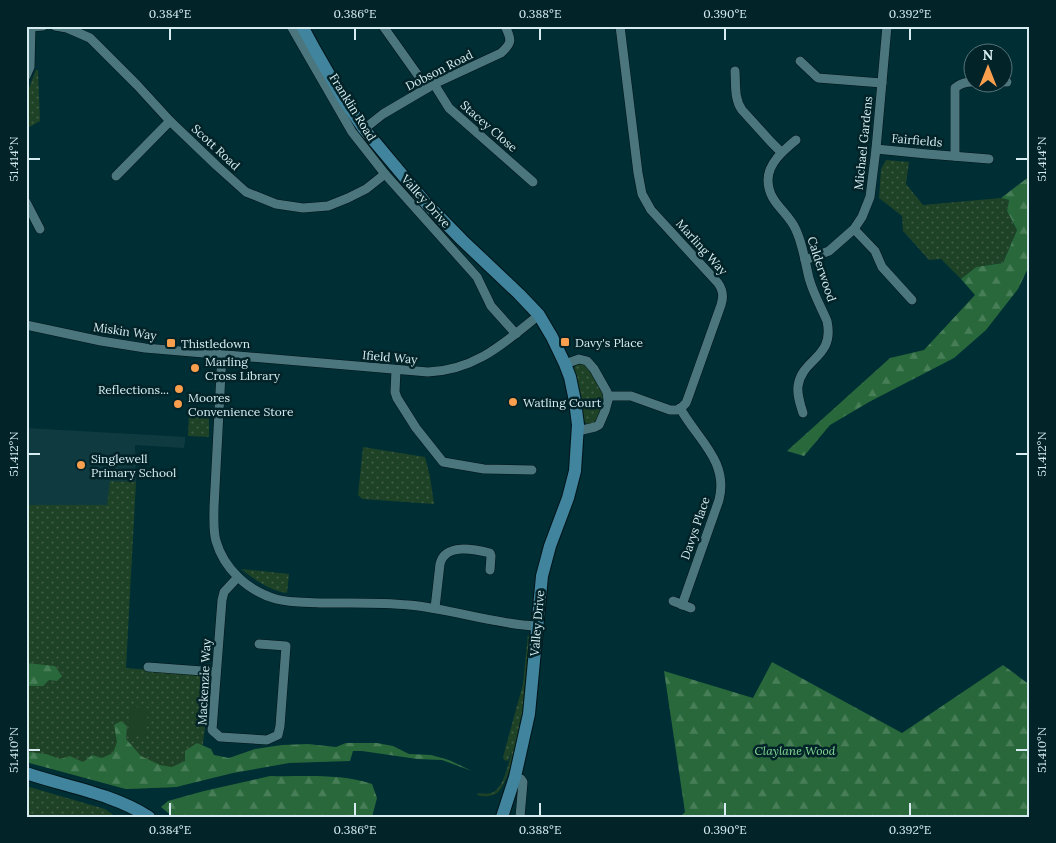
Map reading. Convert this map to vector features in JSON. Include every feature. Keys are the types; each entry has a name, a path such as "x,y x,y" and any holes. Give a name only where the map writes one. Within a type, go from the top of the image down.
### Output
{"street":[{"path":"26,76 30,67 31,27 43,26"},
{"name":"Scott Road","path":"55,26 67,27 90,38 170,121 246,192 276,204 303,208 328,206 366,189 385,174"},
{"name":"Franklin Road","path":"291,26 352,132 385,174 477,277 491,306 516,334"},
{"name":"Valley Drive","path":"302,26 342,97 364,129 426,203 539,315 569,373 576,401 578,430 573,481 543,571 536,626 529,714 515,777 502,817"},
{"name":"Stacey Close","path":"383,26 449,108 533,182"},
{"name":"Dobson Road","path":"364,129 383,114 430,86 500,53 510,44 510,38 505,26"},
{"name":"Marling Way","path":"620,26 642,194 651,210 718,283 723,292 721,305 686,403 680,408"},
{"name":"Michael Gardens","path":"805,260 829,251 854,229 862,217 870,197 888,26"},
{"path":"800,61 818,78 882,84"},
{"path":"735,72 738,104 781,152"},
{"name":"Fairfields","path":"955,156 955,88 964,83"},
{"path":"116,176 170,121"},
{"name":"Calderwood","path":"796,140 781,152 770,170 768,181 774,201 791,221 796,231 810,280 827,321 828,341 819,356 806,369 799,382 798,394 803,413"},
{"name":"Fairfields","path":"876,149 989,159"},
{"path":"26,202 40,229"},
{"path":"854,229 875,250 882,267 912,300"},
{"name":"Ifield Way","path":"222,354 432,372 458,367 482,358 539,315"},
{"name":"Miskin Way","path":"26,325 62,334 145,348 222,354"},
{"path":"222,354 214,526 216,541 223,558 246,584 255,590 287,601 382,603 434,608 512,624 536,626"},
{"path":"566,364 580,359 588,362 602,382 608,396 607,406 599,425 578,430"},
{"path":"396,370 395,392 397,398 416,428 443,462 484,469 532,470"},
{"path":"608,396 631,396 668,410 680,408"},
{"name":"Davys Place","path":"680,408 713,455 721,483 719,500 678,603 691,608"},
{"path":"434,608 440,563 446,553 460,550 490,553 492,559 490,570"},
{"name":"Mackenzie Way","path":"238,577 224,592 222,600 212,730 220,737 267,740 278,734 286,646 259,644"},
{"path":"148,667 216,672"},
{"path":"26,773 125,803 148,817"},
{"path":"515,777 522,780 523,783 520,817"}],"shaded area":[{"path":"36,70 38,70 40,121 26,129 26,95"},
{"path":"886,160 909,162 906,184 923,205 1001,198 1009,200 1007,211 1017,230 1003,263 976,267 961,279 941,259 929,260 903,231 902,216 879,198 881,169"},
{"path":"587,363 605,397 597,422 588,425 584,421 574,372 577,364"},
{"path":"189,413 209,415 209,437 188,436"},
{"name":"Singlewell Primary School","path":"26,428 185,437 185,442 184,448 135,445 136,482 111,481 107,505 26,505"},
{"path":"363,447 425,457 434,504 362,499 358,495"},
{"path":"110,481 136,482 126,668 212,675 198,781 176,787 126,789 26,762 26,505 107,505"},
{"path":"241,569 289,574 287,593 268,587"},
{"path":"528,634 530,639 523,718 521,718 519,725 522,725 519,740 501,789 492,795 477,795 478,793 488,794 496,791 503,781 508,767 513,748 508,761 504,760 503,757 523,684"},
{"path":"131,707 148,708 146,736 129,735"},
{"path":"26,786 105,809 114,817 26,817"}],"green space":[{"path":"1030,176 1030,264 1018,289 986,330 954,358 869,402 830,425 804,456 787,451 890,358 924,350 975,295 961,279 976,267 1003,263 1017,230 1007,211 1009,200 1001,198"},
{"name":"Claylane Wood","path":"772,662 902,733 1003,665 1030,685 1030,817 680,817 685,812 664,671 753,698"},
{"path":"26,663 55,666 62,676 57,681 49,680 43,686 26,685"},
{"path":"121,721 127,726 126,739 141,756 160,765 172,767 185,761 185,751 197,743 211,749 214,755 229,758 255,749 282,745 308,744 336,747 346,743 377,743 393,746 409,754 431,755 449,760 472,771 442,760 417,759 353,751 350,761 289,763 233,773 176,787 126,789 26,762 26,750 60,759 70,756 83,762 92,755 102,758 113,753 117,742 114,725"},
{"path":"270,776 347,778 372,784 377,798 372,817 173,817 161,807 168,801"}],"place":[{"name":"Davy's Place","path":"565,342"},
{"name":"Thistledown","path":"171,343"},
{"name":"Marling Cross Library","path":"195,368"},
{"name":"Reflections...","path":"179,389"},
{"name":"Watling Court","path":"513,402"},
{"name":"Moores Convenience Store","path":"178,404"},
{"name":"Singlewell Primary School","path":"81,465"}]}
